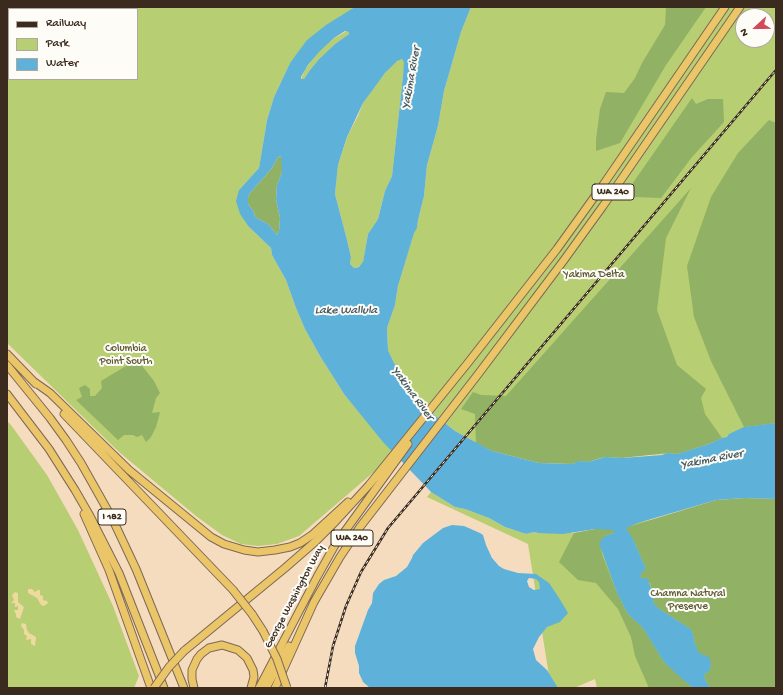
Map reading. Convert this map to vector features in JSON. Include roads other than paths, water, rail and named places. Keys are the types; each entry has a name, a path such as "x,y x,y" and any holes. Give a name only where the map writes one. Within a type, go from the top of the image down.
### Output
{"highway":[{"name":"George Washington Way","path":"259,688 335,545 385,470 580,217 726,7"},
{"name":"WA 240","path":"275,688 314,602 340,557 360,527 479,373 603,206 740,7"},
{"path":"7,354 233,590 252,614 262,631 278,663 287,688"},
{"name":"I 182","path":"7,365 31,393 66,440 81,463 112,518 136,569 184,688"},
{"path":"33,381 50,393 129,470 211,537 237,549 267,552 290,547 300,543 312,535 376,476"},
{"name":"I 182","path":"7,394 34,428 54,457 75,490 110,554 164,688"},
{"path":"54,457 83,512 100,549 152,688"},
{"name":"WA 240","path":"152,688 184,651 316,541 344,513 376,476 385,470"},
{"name":"George Washington Way","path":"266,688 314,602"},
{"path":"194,688 192,670 200,654 209,648 222,645 238,650 247,658 253,670 254,677 251,688"}],"water":[{"path":"355,7 471,7 461,32 444,91 438,126 427,165 424,196 417,228 414,233 398,286 395,305 387,328 388,350 394,363 423,406 455,431 492,451 539,463 572,464 579,461 588,462 605,457 622,458 662,455 667,453 677,454 727,437 729,434 744,427 776,423 776,499 745,498 716,500 638,523 626,528 633,539 646,569 642,572 640,578 647,578 652,590 659,597 653,599 654,604 692,630 695,644 699,653 709,657 711,665 709,672 704,674 706,682 711,688 693,688 680,677 664,662 643,628 628,614 617,593 599,543 605,536 614,533 614,530 595,529 563,534 534,532 526,534 505,527 489,518 455,507 431,492 383,442 344,394 320,356 305,329 286,280 272,255 271,248 249,227 240,214 236,201 239,190 259,168 267,120 274,97 290,63 307,40 326,25","holes":["345,31 349,32 349,34 335,44 319,59 304,79 301,79 308,65 319,52 334,38","402,59 404,62 392,176 385,191 378,219 368,234 363,262 359,267 354,268 350,264 351,257 335,194 338,165 347,137 363,103 385,73 397,61","281,156 282,172 277,185 276,199 280,218 279,231 277,235 268,224 255,217 254,212 248,204 248,197 272,168 278,157"]},
{"path":"452,525 464,526 480,533 483,535 492,558 499,566 518,573 536,574 549,583 568,613 560,622 547,627 539,637 533,649 536,660 547,670 558,688 370,688 363,682 359,673 355,646 372,603 373,593 379,584 384,580 396,576 407,567 413,555 423,543 443,528","holes":["529,578 536,579 539,582 540,589 534,590 529,587 527,581"]}],"railway":[{"path":"325,688 333,646 346,606 361,572 388,528 776,70"}],"water label":[{"name":"Yakima River","path":"412,78"},
{"name":"Lake Wallula","path":"346,311"},
{"name":"Yakima River","path":"412,394"},
{"name":"Yakima River","path":"712,460"}],"park label":[{"name":"Yakima Delta","path":"594,275"},
{"name":"Columbia Point South","path":"126,355"},
{"name":"Chamna Natural Preserve","path":"688,600"}]}
